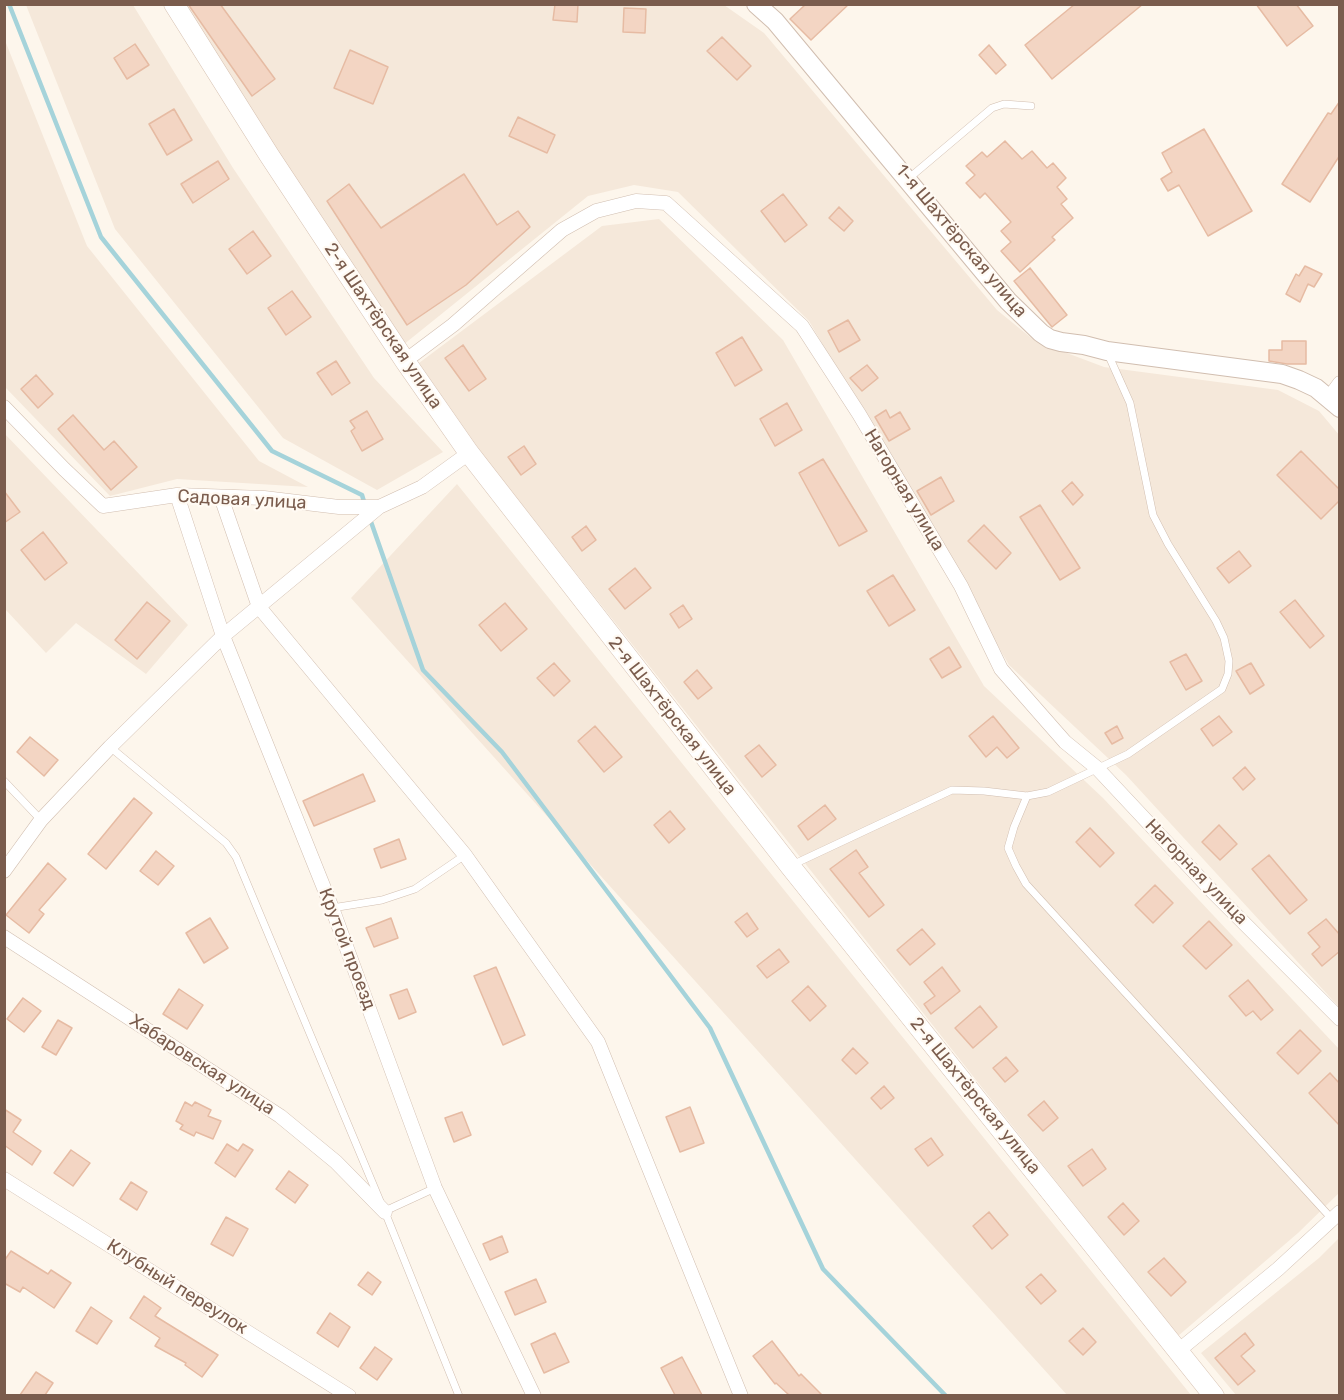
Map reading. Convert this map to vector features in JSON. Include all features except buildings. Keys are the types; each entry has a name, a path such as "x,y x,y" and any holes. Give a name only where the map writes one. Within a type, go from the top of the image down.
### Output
{"main road":[{"name":"2-я Шахтёрская улица","path":"174,4 405,361 469,453 790,866 1214,1395"}],"street":[{"name":"1-я Шахтёрская улица","path":"756,4 775,21 1008,301 1041,333 1050,339 1107,351 1282,374 1299,380 1334,403"},
{"name":"Нагорная улица","path":"405,361 453,325 562,230 596,210 636,201 666,204 802,326 859,414 962,586 1001,669 1065,742 1097,768 1212,891 1340,1018"},
{"path":"1334,403 1340,382"},
{"name":"Садовая улица","path":"4,407 103,506 177,495 264,498 339,507 379,507 423,487 469,453"},
{"name":"Крутой проезд","path":"177,495 223,636 332,908 435,1188 534,1395"},
{"path":"221,497 259,607 465,855 598,1042 741,1395"},
{"path":"4,870 41,820 110,747 223,636 379,507"},
{"name":"Хабаровская улица","path":"4,937 280,1116 336,1162 385,1212"},
{"name":"Клубный переулок","path":"4,1179 349,1395"},
{"path":"1178,1351 1278,1269 1336,1216"}],"lane":[{"path":"908,179 992,108 1004,104 1031,106"},
{"path":"790,866 952,790 1027,796 1048,792 1128,754 1222,689 1228,674 1229,661 1224,638 1153,515 1130,403 1107,351"},
{"path":"110,747 226,843 236,857 459,1395"},
{"path":"4,781 41,820"},
{"path":"1027,796 1008,848 1026,884 1336,1216"},
{"path":"332,908 382,900 415,889 465,855"},
{"path":"385,1212 435,1188"}],"shaded area":[{"path":"26,5 133,5 233,168 374,378 443,452 377,490 283,438 115,229"},
{"path":"180,5 724,5 764,33 997,310 1035,341 1104,367 1278,390 1319,411 1340,436 1339,1007 1126,775 1009,665 809,321 678,192 634,185 588,196 403,345"},
{"path":"4,38 87,246 259,461 308,487 177,479 110,496 5,387"},
{"path":"659,219 783,340 984,686 1103,798 1339,1049 1339,1193 1298,1233 1178,1336 486,459 419,363 602,226"},
{"path":"4,433 188,625 146,674 76,623 46,653 5,609"},
{"path":"457,484 1191,1395 1067,1395 351,598"},
{"path":"1339,1238 1339,1395 1236,1395 1201,1353 1319,1258"}],"waterway":[{"path":"9,4 101,237 272,451 362,495 365,505"},
{"path":"370,519 423,670 502,752 710,1028 823,1269 946,1396"}]}
